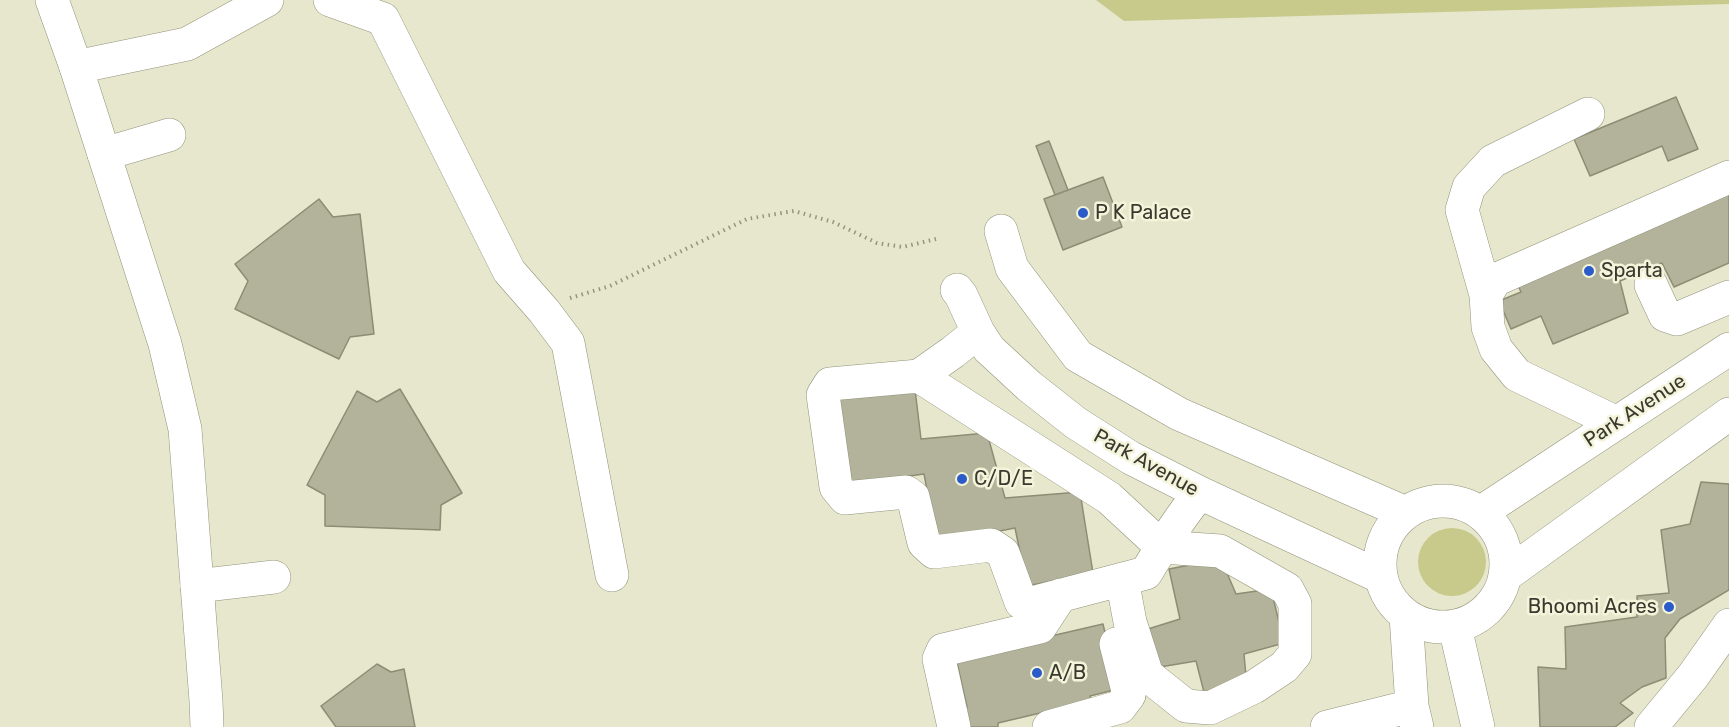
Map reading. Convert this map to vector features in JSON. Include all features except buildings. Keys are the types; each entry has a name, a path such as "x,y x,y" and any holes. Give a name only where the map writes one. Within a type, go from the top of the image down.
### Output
{"street":[{"path":"52,0 76,67 165,344 185,429 207,727"},
{"path":"76,67 187,44 267,0"},
{"path":"330,0 383,20 509,271 568,343 612,575"},
{"path":"1588,114 1493,161 1469,187 1462,210 1486,295 1488,327 1496,349 1517,375 1617,423"},
{"path":"104,154 169,135"},
{"path":"1486,295 1496,280 1729,177"},
{"path":"1001,231 1012,268 1078,356 1179,414 1406,513"},
{"path":"1651,285 1665,315 1677,319 1729,297"},
{"name":"Park Avenue","path":"957,290 962,295 978,332 989,349 1029,386 1076,423 1131,458 1200,494 1381,577"},
{"path":"978,332 919,376 830,384 823,395 836,487 845,498 906,492 913,497 924,543 934,552 991,545 1003,553 1021,602 1032,603 1146,573 1183,513 1200,494"},
{"name":"Park Avenue","path":"1480,513 1729,349"},
{"path":"919,376 1109,498 1162,547 1220,551 1287,589 1295,604 1295,654 1284,667 1254,687 1209,708 1186,706 1147,675 1130,622 1112,582"},
{"path":"1506,575 1729,414"},
{"path":"1443,501 1456,502 1480,513 1491,522 1499,534 1507,561 1502,590 1494,603 1470,622 1455,627 1421,624 1406,616 1386,592 1381,577 1381,554 1387,534 1406,513 1418,506 1443,501"},
{"path":"197,586 274,577"},
{"path":"1049,727 1120,707 1129,694 1112,582"},
{"path":"954,727 939,659 943,650 1040,627 1061,595"},
{"path":"1328,727 1415,717 1406,616"},
{"path":"1651,727 1693,676 1729,625"},
{"path":"1455,627 1478,727"}],"path":[{"path":"543,311 577,296 610,286 747,219 794,211 833,222 877,243 903,247 940,238"}],"green space":[{"path":"1096,0 1729,0 1729,4 1124,21"},
{"path":"1445,528 1459,528 1471,533 1481,543 1486,562 1481,581 1471,591 1459,596 1445,596 1433,591 1423,581 1418,569 1418,555 1423,543 1433,533"}],"place":[{"name":"P K Palace","path":"1083,213"},
{"name":"Sparta","path":"1589,271"},
{"name":"C/D/E","path":"962,479"},
{"name":"Bhoomi Acres","path":"1669,607"},
{"name":"A/B","path":"1037,673"}]}
